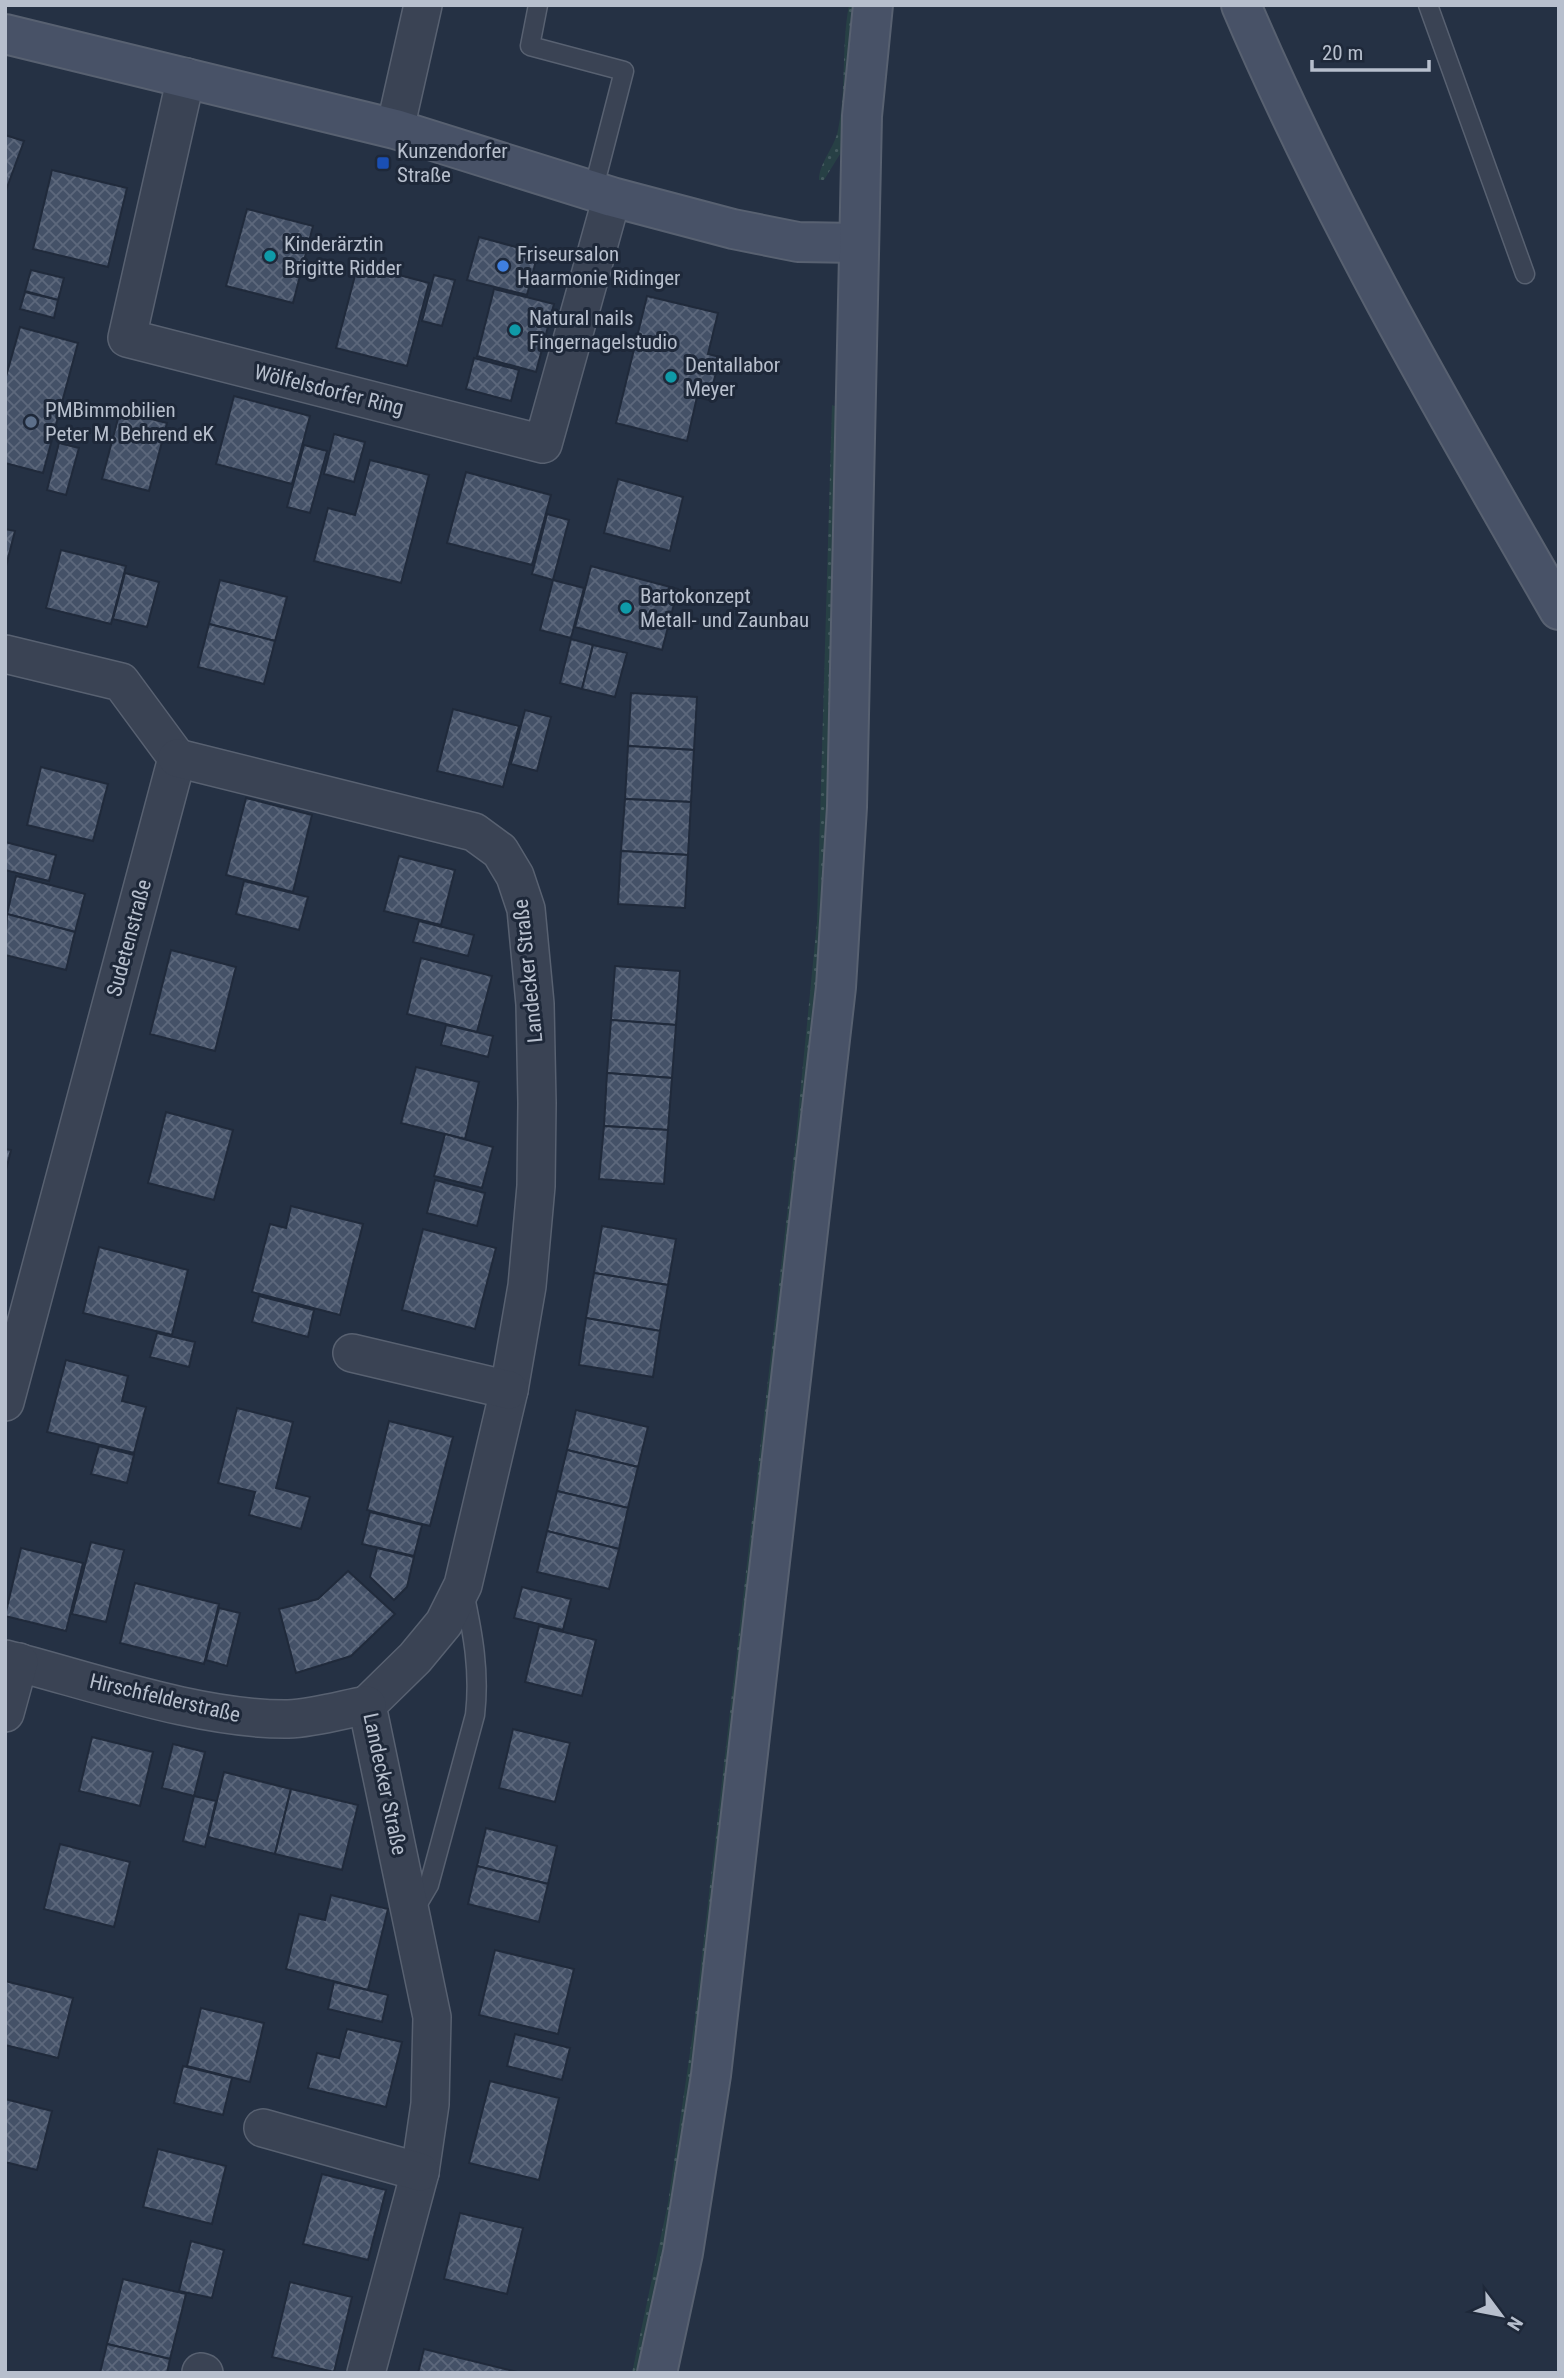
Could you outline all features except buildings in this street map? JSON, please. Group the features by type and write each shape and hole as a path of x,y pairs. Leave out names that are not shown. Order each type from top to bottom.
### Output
{"street":[{"path":"395,129 423,5"},
{"path":"657,2373 683,2253 711,2075 836,987 847,807 862,116 873,5"},
{"path":"1241,5 1323,186 1417,365 1559,610"},
{"path":"5,34 395,129 602,194 733,229 798,242 859,243"},
{"name":"Wölfelsdorfer Ring","path":"186,77 127,338 543,444 602,194"},
{"path":"5,654 121,682 177,758"},
{"name":"Sudetenstraße","path":"5,1402 16,1320 177,758"},
{"name":"Landecker Straße","path":"177,758 474,832 500,851 515,876 526,909 535,1004 537,1130 527,1286 509,1390 463,1585 444,1623 367,1705 432,2017 430,2104 420,2172 366,2373"},
{"path":"352,1353 509,1390"},
{"path":"5,1713 12,1660"},
{"name":"Hirschfelderstraße","path":"12,1660 211,1712 253,1718 291,1719 367,1705"},
{"path":"263,2128 420,2172"}],"lane":[{"path":"538,5 530,46 624,71 602,194"},
{"path":"1428,5 1524,274"},
{"path":"412,1913 429,1885 475,1715 479,1686 475,1640 463,1585"}],"green space":[{"path":"849,5 858,5 845,146 824,180 819,180 841,115"},
{"path":"832,405 844,410 829,915 706,2028 644,2373 632,2373 668,2203 694,2025 796,1136 817,922"}],"place":[{"name":"Kunzendorfer Straße","path":"383,163"},
{"name":"Kinderärztin Brigitte Ridder","path":"270,256"},
{"name":"Friseursalon Haarmonie Ridinger","path":"503,266"},
{"name":"Natural nails Fingernagelstudio","path":"515,330"},
{"name":"Dentallabor Meyer","path":"671,377"},
{"name":"PMBimmobilien Peter M. Behrend eK","path":"31,422"},
{"name":"Bartokonzept Metall- und Zaunbau","path":"626,608"}]}
